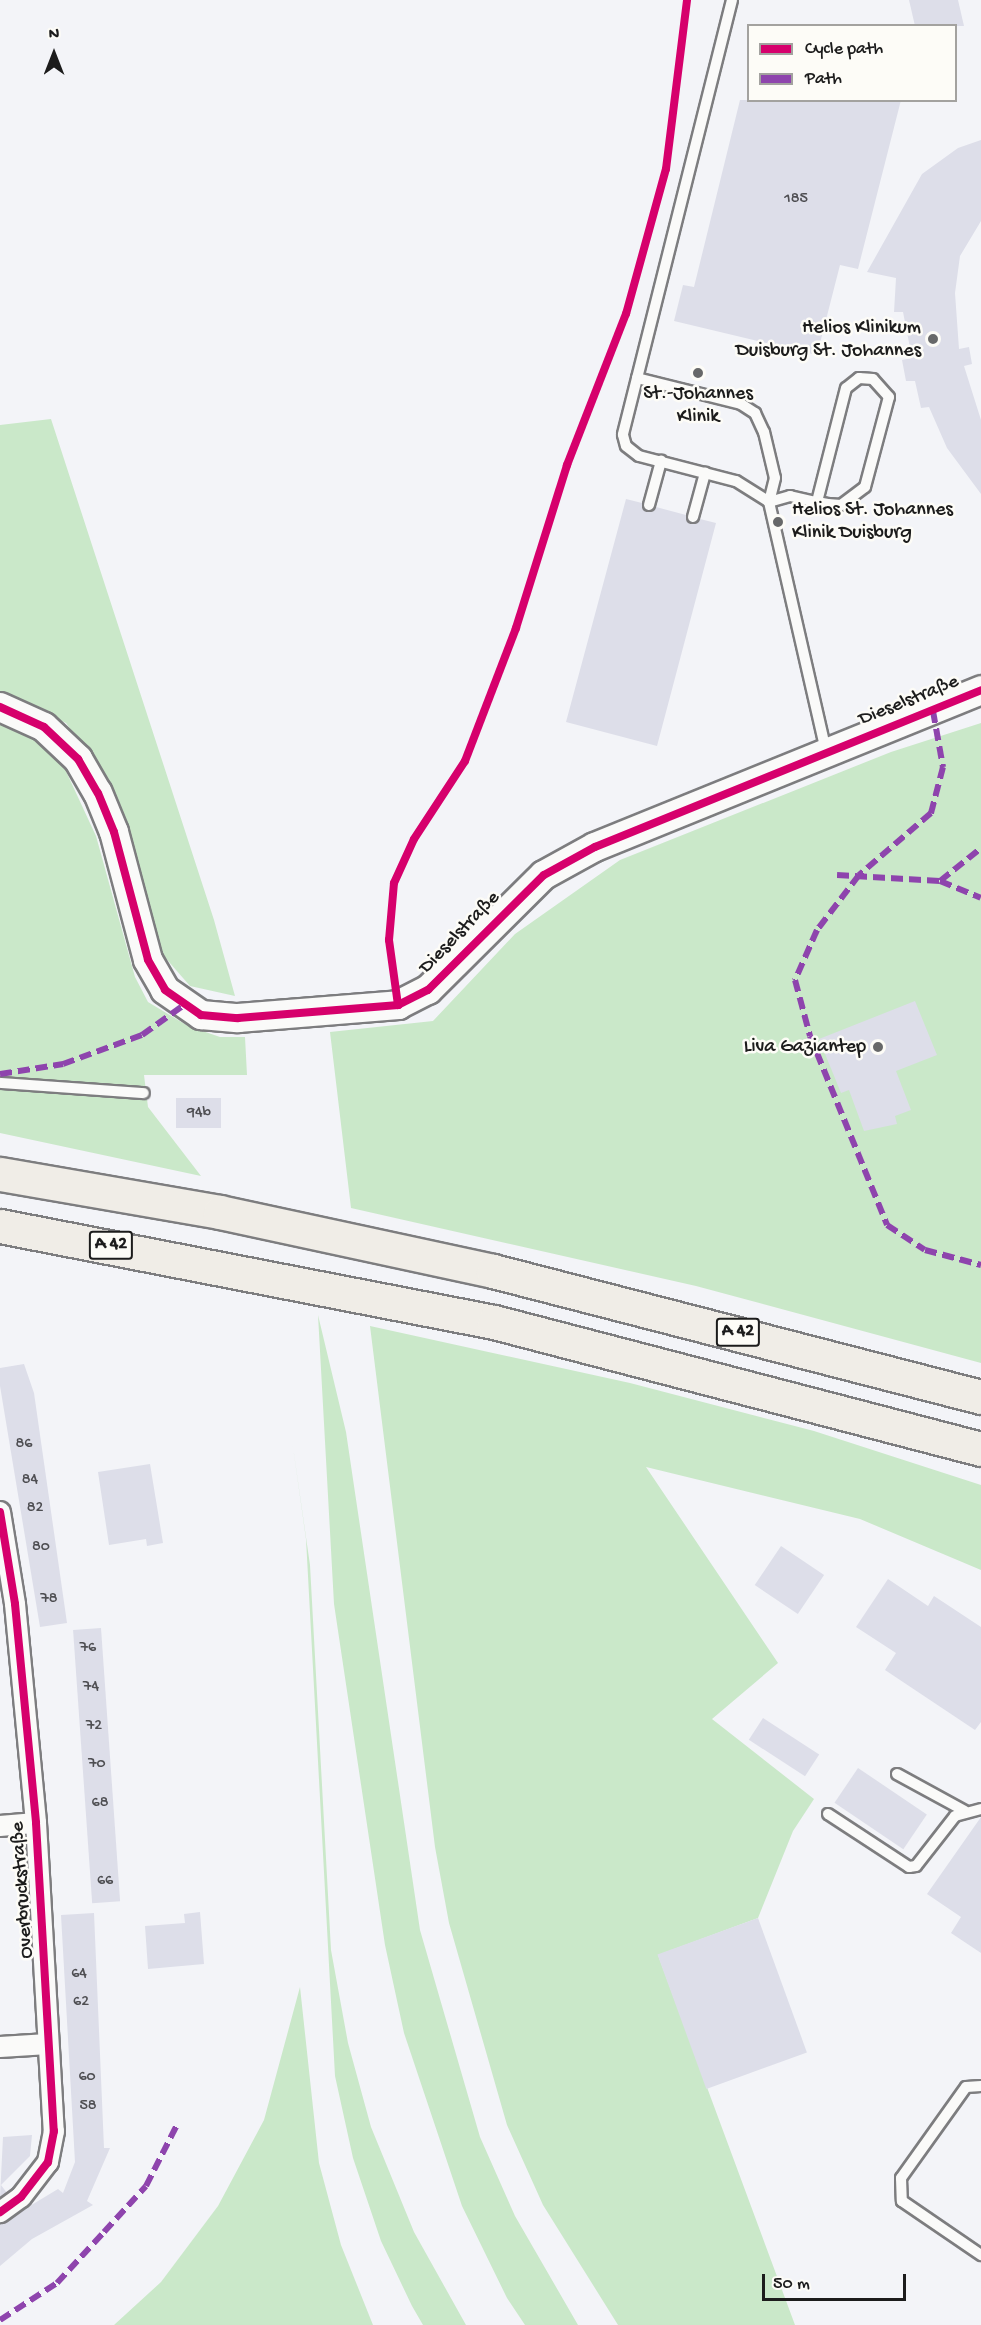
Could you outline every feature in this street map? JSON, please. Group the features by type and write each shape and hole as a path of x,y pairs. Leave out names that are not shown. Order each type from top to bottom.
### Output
{"highway":[{"name":"A 42","path":"0,1174 220,1212 493,1271 981,1398"},
{"name":"A 42","path":"0,1226 221,1265 494,1322 981,1449"}],"street":[{"name":"Dieselstraße","path":"0,707 44,727 78,759 98,793 114,832 148,960 165,990 201,1015 238,1018 337,1013 398,1005 428,990 519,896 595,847 826,751 981,690"},
{"name":"Overbruckstraße","path":"0,1512 36,1823 54,2131 48,2162 21,2197 0,2211"},
{"path":"0,1826 36,1823"},
{"path":"0,2047 48,2044"}],"lane":[{"path":"732,0 623,435 626,446 661,461 752,487 769,502"},
{"path":"637,378 741,404 755,413 775,478 769,502 826,751"},
{"path":"769,502 790,496 817,502 841,505 865,487 872,472 889,397 873,379 859,378 846,388 817,502"},
{"path":"649,505 661,461"},
{"path":"693,517 705,474"},
{"path":"0,1083 144,1093"},
{"path":"897,1774 965,1811"},
{"path":"828,1814 909,1867 916,1866 947,1825 965,1811 981,1809"},
{"path":"981,2086 966,2087 902,2178 902,2201 981,2254"}],"green space":[{"path":"51,419 214,920 235,996 190,986 162,954 112,788 66,723 0,692 0,425"},
{"path":"981,723 981,1363 696,1286 351,1208 330,1032 433,1021 515,934 620,860 891,752"},
{"path":"0,724 25,731 64,767 96,836 135,977 148,1002 188,1026 220,1037 245,1037 247,1075 144,1075 148,1107 201,1176 0,1133"},
{"path":"318,1315 346,1432 420,1930 480,2137 515,2216 578,2325 525,2325 507,2298 462,2206 404,2033 385,1945 334,1604"},
{"path":"370,1326 630,1383 814,1431 981,1485 981,1570 860,1519 646,1467 778,1663 712,1719 814,1799 793,1831 758,1918 658,1955 795,2325 618,2325 543,2205 507,2125 449,1923 435,1847"},
{"path":"292,1440 310,1565 331,1950 348,2043 371,2127 414,2232 466,2325 423,2325 412,2306 381,2241 353,2158 335,2076 306,1539"},
{"path":"300,1987 319,2163 341,2245 373,2325 114,2325 161,2282 218,2206 264,2120"}],"building":[{"path":"909,0 958,0 964,26 915,24"},
{"path":"740,100 747,100 747,102 900,102 858,269 840,265 817,355 674,321 683,285 694,287"},
{"name":"Helios Klinikum Duisburg St. Johannes","path":"981,140 981,221 960,256 955,293 959,349 969,347 972,364 964,366 981,420 981,494 947,448 929,407 921,408 915,381 906,381 902,360 912,358 903,312 894,312 896,278 867,272 922,174 958,148"},
{"path":"626,499 642,503 646,512 656,507 686,515 690,524 700,519 716,523 657,746 566,722"},
{"name":"Liva Gaziantep","path":"915,1001 937,1055 896,1071 911,1110 895,1116 897,1124 864,1131 849,1090 841,1093 819,1039"},
{"path":"176,1098 221,1098 221,1128 176,1128"},
{"path":"24,1364 34,1393 67,1623 40,1627 0,1386 0,1368"},
{"path":"150,1464 163,1543 147,1546 146,1539 109,1545 98,1472"},
{"path":"781,1546 824,1575 798,1614 755,1585"},
{"path":"888,1579 928,1606 934,1596 981,1627 981,1722 975,1730 885,1670 896,1653 856,1627"},
{"path":"101,1628 120,1901 92,1903 73,1630"},
{"path":"763,1718 819,1754 805,1776 749,1740"},
{"path":"858,1768 927,1814 903,1849 835,1803"},
{"path":"981,1817 981,1953 951,1933 961,1917 927,1894"},
{"path":"200,1912 204,1964 148,1969 145,1926 185,1923 184,1914"},
{"path":"94,1913 104,2148 110,2148 87,2201 93,2205 32,2239 0,2266 0,2224 58,2189 63,2193 75,2162 61,1915"},
{"path":"758,1918 807,2052 706,2089 657,1955"},
{"path":"32,2135 30,2156 1,2185 7,2193 0,2197 3,2137"}],"marked path":[{"path":"933,711 943,767 931,813 859,875 817,930 795,980 810,1036 887,1225 925,1250 981,1265"},
{"path":"940,881 981,848"},
{"path":"837,875 940,881 981,898"},
{"path":"0,1074 63,1064 142,1035 184,1005"},
{"path":"0,2320 57,2283 146,2186 178,2123"}],"cycle path":[{"path":"398,1005 389,940 394,883 414,839 465,761 516,628 567,465 626,314 666,169 687,0"},
{"path":"0,707 44,727 78,759 98,793 114,832 148,960 165,990 201,1015 238,1018 398,1005 428,990 544,875 595,847 981,690"},
{"path":"0,1512 15,1604 36,1823 54,2131 48,2162 21,2197 0,2212"}],"place":[{"name":"Helios Klinikum Duisburg St. Johannes","path":"933,339"},
{"name":"St.-Johannes Klinik","path":"698,373"},
{"name":"Helios St. Johannes Klinik Duisburg","path":"778,522"},
{"name":"Liva Gaziantep","path":"878,1047"}]}
